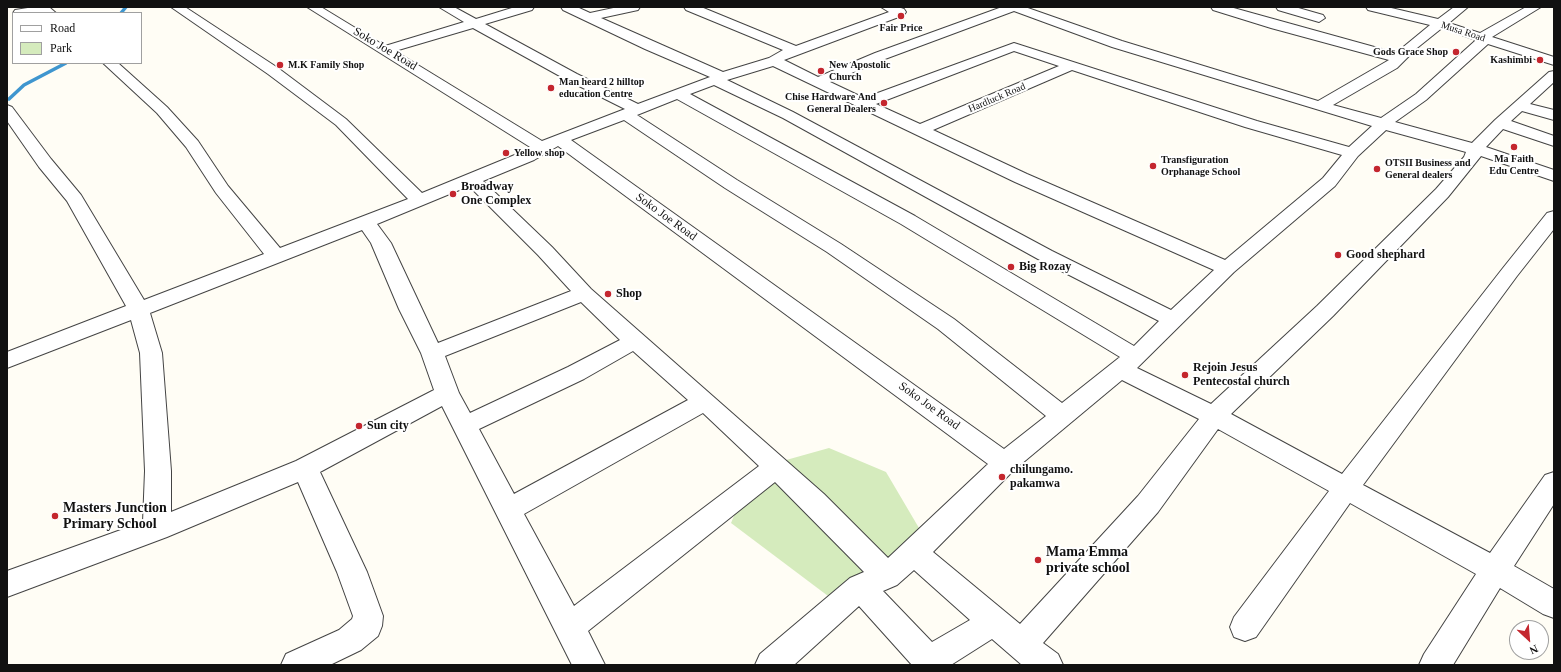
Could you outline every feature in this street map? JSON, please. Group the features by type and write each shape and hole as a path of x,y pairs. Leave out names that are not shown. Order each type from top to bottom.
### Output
{"street":[{"path":"177,7 273,71 329,113 364,144 419,200"},
{"name":"Soko Joe Road","path":"314,7 541,147"},
{"path":"445,7 631,111 737,188 834,248 946,324 1062,416"},
{"path":"385,50 528,7"},
{"path":"567,7 718,79 788,115 1045,255 1174,320"},
{"path":"589,18 634,7"},
{"path":"690,7 795,50"},
{"path":"818,82 880,56 1014,7 1117,44 1320,106 1475,149 1554,176"},
{"path":"1217,7 1289,29 1398,58"},
{"path":"1282,7 1319,18"},
{"name":"Musa Road","path":"1372,7 1441,24 1554,61"},
{"path":"1320,106 1383,70 1462,7"},
{"path":"771,665 874,581 914,553 1005,462 1127,363 1228,268 1329,182 1352,153 1383,124 1421,97 1483,38 1535,7"},
{"path":"25,12 44,9 48,12"},
{"path":"8,358 138,310 366,222 528,156 541,147 559,139 718,79 774,61 782,55 899,9"},
{"path":"864,103 1010,48 1019,48 1198,107 1352,153"},
{"path":"774,61 1060,196 1228,268"},
{"path":"111,64 132,81 162,110 192,144 222,188 276,256"},
{"name":"Hardluck Road","path":"920,130 1073,65"},
{"path":"1020,645 1148,504 1214,416 1325,311 1442,193 1472,158 1475,149 1500,123 1554,75"},
{"path":"679,94 908,220 1108,339 1127,363 1214,416 1495,570 1554,604"},
{"path":"1520,106 1554,115"},
{"path":"7,110 45,163 75,198 138,310 151,353 158,471 157,529"},
{"path":"1500,123 1554,141"},
{"name":"Soko Joe Road","path":"559,139 1005,462"},
{"path":"471,179 635,342 705,401 814,502 874,581 931,663 993,622"},
{"path":"1245,627 1346,488 1510,272 1554,217"},
{"path":"366,222 381,243 410,309 432,353 447,393 588,665"},
{"path":"432,353 584,293"},
{"path":"464,426 576,373 635,342"},
{"path":"7,584 157,529 246,494 304,468 447,393"},
{"path":"508,511 705,401"},
{"path":"568,627 593,610 680,540 776,467"},
{"path":"297,665 350,640 367,626 368,616 352,572 304,468"},
{"path":"1435,665 1495,570 1554,482"},
{"path":"914,553 1020,645 1047,665"}],"green space":[{"path":"829,448 886,472 919,528 897,576 836,602 731,523 754,469"}],"waterway":[{"path":"122,12 126,7"},
{"path":"9,99 24,85 64,64"}],"place":[{"name":"Fair Price","path":"901,16"},
{"name":"Gods Grace Shop","path":"1456,52"},
{"name":"Kashimbi","path":"1540,60"},
{"name":"M.K Family Shop","path":"280,65"},
{"name":"New Apostolic Church","path":"821,71"},
{"name":"Man heard 2 hilltop education Centre","path":"551,88"},
{"name":"Chise Hardware And General Dealers","path":"884,103"},
{"name":"Ma Faith Edu Centre","path":"1514,147"},
{"name":"Yellow shop","path":"506,153"},
{"name":"Transfiguration Orphanage School","path":"1153,166"},
{"name":"OTSII Business and General dealers","path":"1377,169"},
{"name":"Broadway One Complex","path":"453,194"},
{"name":"Good shephard","path":"1338,255"},
{"name":"Big Rozay","path":"1011,267"},
{"name":"Shop","path":"608,294"},
{"name":"Rejoin Jesus Pentecostal church","path":"1185,375"},
{"name":"Sun city","path":"359,426"},
{"name":"chilungamo. pakamwa","path":"1002,477"},
{"name":"Masters Junction Primary School","path":"55,516"},
{"name":"Mama Emma private school","path":"1038,560"}]}
